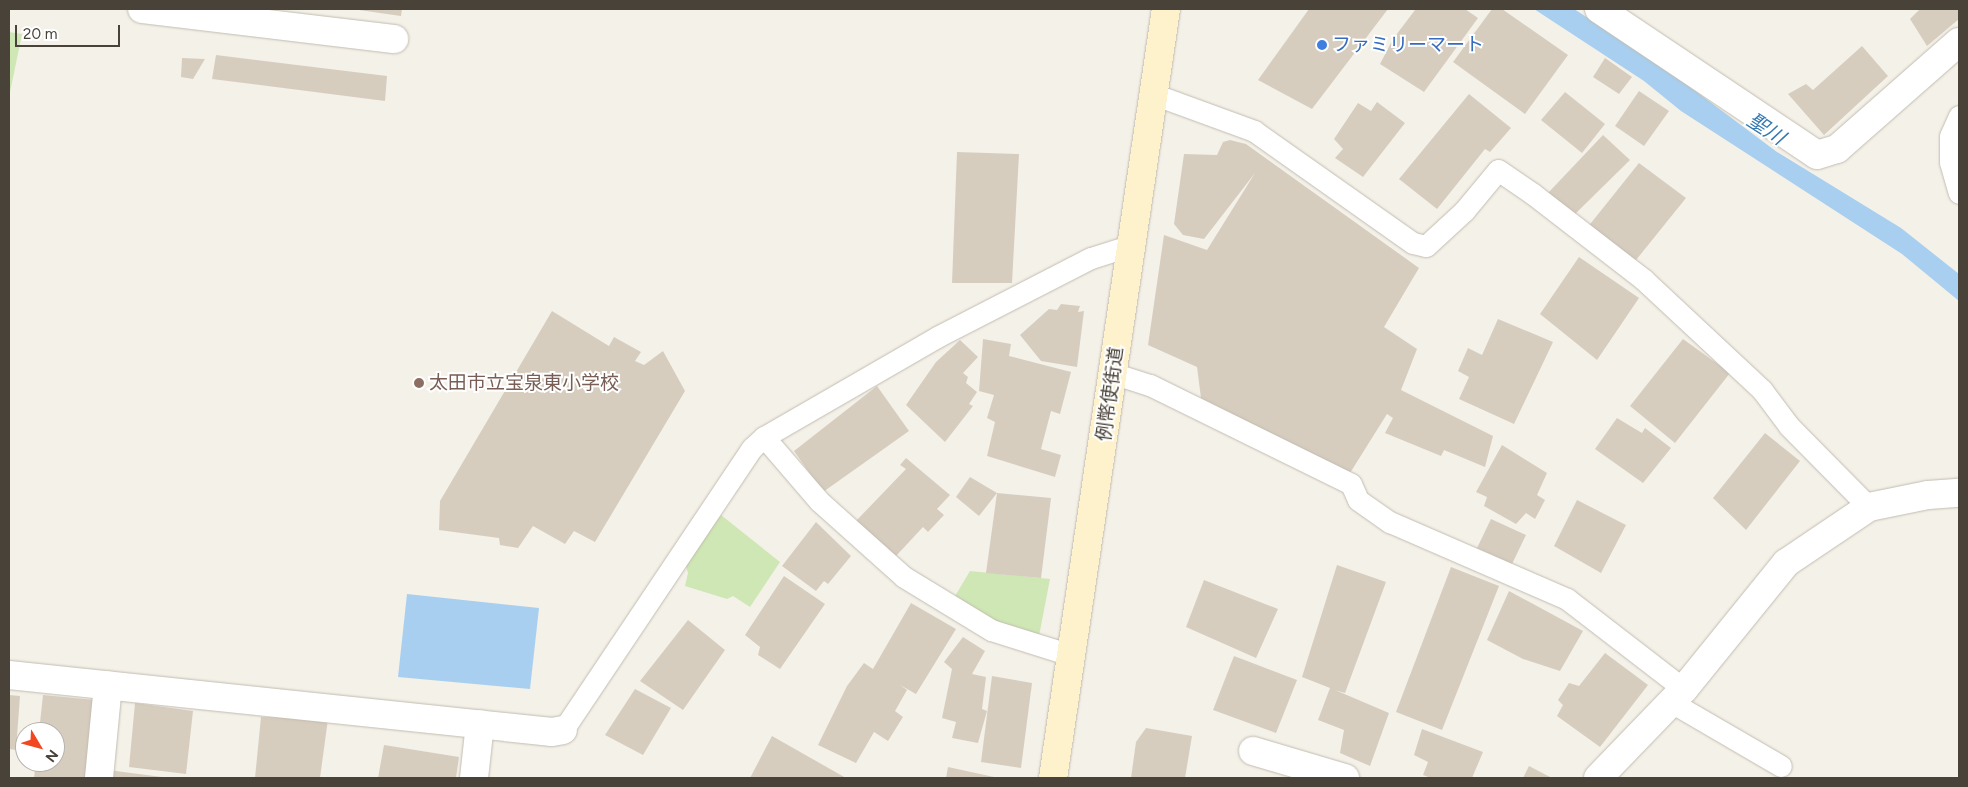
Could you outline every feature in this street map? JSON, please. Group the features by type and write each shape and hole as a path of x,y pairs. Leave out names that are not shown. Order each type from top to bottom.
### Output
{"main road":[{"name":"例幣使街道","path":"1052,778 1166,9"}],"street":[{"path":"142,9 394,39"},
{"path":"1599,9 1817,155 1837,149 1959,42"},
{"path":"1598,778 1678,695 1786,563 1869,507 1928,495 1959,492"},
{"path":"9,674 552,732 563,730"},
{"path":"99,778 108,685"},
{"path":"474,778 480,724"},
{"path":"1253,751 1345,778"}],"lane":[{"path":"1153,94 1254,131 1413,244 1426,246 1464,211 1498,170 1533,194 1643,279 1762,390 1790,426 1869,507"},
{"path":"1959,116 1950,136 1950,162 1959,193"},
{"path":"563,730 752,448 764,437 937,337 1091,258 1132,245"},
{"path":"1112,373 1150,385 1351,484 1358,500 1390,522 1567,599 1678,695 1781,766"},
{"path":"764,437 819,501 904,577 991,630 1071,654"}],"green space":[{"path":"9,32 22,34 9,97"},
{"path":"721,515 780,562 750,607 733,596 727,599 685,586 688,573 685,563"},
{"path":"970,571 1050,579 1039,636 1028,637 952,601"}],"water":[{"path":"1534,9 1574,9 1658,63 1777,152 1901,228 1959,274 1959,301 1902,254 1681,111 1644,81"},
{"path":"407,594 539,608 530,689 398,677"}],"building":[{"path":"352,9 402,9 401,16"},
{"name":"ファミリーマート","path":"1309,9 1388,9 1312,109 1258,80"},
{"path":"1465,9 1478,18 1424,92 1380,64 1393,39 1415,10"},
{"path":"1492,9 1502,9 1568,55 1525,114 1453,62"},
{"path":"1920,9 1959,9 1959,19 1927,46 1910,19"},
{"path":"1862,46 1888,76 1824,135 1788,94 1806,84 1813,90"},
{"path":"216,55 387,76 385,101 212,79"},
{"path":"182,58 205,59 193,79 181,77"},
{"path":"1605,58 1632,77 1619,94 1593,77"},
{"path":"1639,91 1669,111 1644,146 1615,126"},
{"path":"1565,92 1605,124 1582,153 1541,120"},
{"path":"1469,94 1511,128 1490,152 1485,149 1437,209 1399,179"},
{"path":"1377,102 1405,123 1363,177 1335,158 1343,149 1334,139 1358,103 1371,111"},
{"path":"1603,135 1630,160 1572,217 1548,193"},
{"path":"1230,140 1246,144 1419,268 1384,327 1417,349 1401,390 1493,436 1485,467 1444,450 1441,456 1385,433 1393,418 1387,414 1350,473 1201,398 1197,367 1148,345 1164,235 1207,250 1255,173 1204,239 1183,235 1174,224 1184,154 1217,155 1223,142"},
{"path":"957,152 1019,154 1012,283 952,283"},
{"path":"1639,163 1686,198 1632,265 1587,228"},
{"path":"1579,257 1639,298 1597,360 1540,314"},
{"path":"1061,304 1080,306 1078,312 1084,311 1077,367 1041,361 1020,335 1049,309 1057,310"},
{"path":"552,311 609,346 614,337 641,352 635,361 644,365 663,351 685,391 595,542 574,531 565,544 533,526 518,548 500,545 499,538 439,530 440,501"},
{"path":"1498,319 1553,342 1514,424 1459,399 1469,377 1458,371 1468,348 1482,355"},
{"path":"983,339 1011,344 1009,356 1071,372 1060,414 1051,411 1041,449 1061,455 1055,477 987,456 995,422 987,418 994,395 979,391"},
{"path":"1683,339 1730,373 1675,443 1630,406"},
{"path":"960,340 978,357 963,373 968,377 966,383 977,392 969,404 973,406 945,442 906,405 936,362"},
{"path":"877,386 909,431 823,492 794,451"},
{"path":"1617,418 1642,433 1645,428 1671,448 1643,483 1595,449"},
{"path":"1765,433 1800,461 1746,530 1713,498"},
{"path":"1502,445 1547,473 1537,495 1545,500 1535,519 1526,513 1516,524 1484,506 1487,497 1476,492"},
{"path":"906,458 950,495 937,509 944,515 928,532 923,527 896,556 856,521 906,469 900,465"},
{"path":"970,477 997,493 979,516 956,497"},
{"path":"997,493 1051,498 1041,578 986,573"},
{"path":"1577,500 1626,525 1601,573 1554,546"},
{"path":"1491,519 1526,535 1512,564 1477,548"},
{"path":"816,522 851,556 828,584 824,581 816,591 782,566"},
{"path":"1337,565 1386,582 1345,693 1335,690 1389,713 1370,766 1340,753 1344,730 1318,720 1330,688 1302,677"},
{"path":"1451,567 1499,586 1442,730 1396,712"},
{"path":"784,576 825,604 780,669 758,655 760,647 745,635"},
{"path":"1204,580 1278,609 1256,658 1186,627"},
{"path":"1509,591 1583,631 1560,671 1523,659 1487,640"},
{"path":"911,603 956,629 916,694 900,685 907,690 895,711 903,717 888,741 874,732 856,763 818,745 847,686 864,663 873,669"},
{"path":"688,620 725,650 683,710 640,681"},
{"path":"963,637 985,651 972,674 986,677 982,709 987,711 978,743 952,738 956,722 942,718 952,669 944,662"},
{"path":"1605,653 1648,685 1600,747 1557,716 1563,705 1558,700 1569,683 1579,686"},
{"path":"1234,656 1297,680 1276,733 1213,710"},
{"path":"992,676 1032,683 1021,768 981,762"},
{"path":"635,689 671,708 643,755 605,735"},
{"path":"9,695 20,696 18,722 15,722 15,750 9,749"},
{"path":"43,695 95,700 86,778 34,778 35,772 65,772 65,722 40,722"},
{"path":"135,703 193,711 186,774 129,767"},
{"path":"261,717 328,719 320,778 255,778"},
{"path":"1146,728 1192,736 1185,778 1131,778 1136,742"},
{"path":"1422,729 1483,752 1472,778 1431,778 1423,775 1428,762 1414,755"},
{"path":"772,736 846,778 750,778"},
{"path":"384,745 459,757 456,778 378,778"},
{"path":"1529,766 1552,778 1523,778"},
{"path":"948,767 994,777 994,778 946,778"},
{"path":"108,770 162,777 162,778 107,778"}],"place":[{"name":"ファミリーマート","path":"1322,45"},
{"name":"太田市立宝泉東小学校","path":"419,383"}],"water label":[{"name":"聖川","path":"1766,129"}]}
